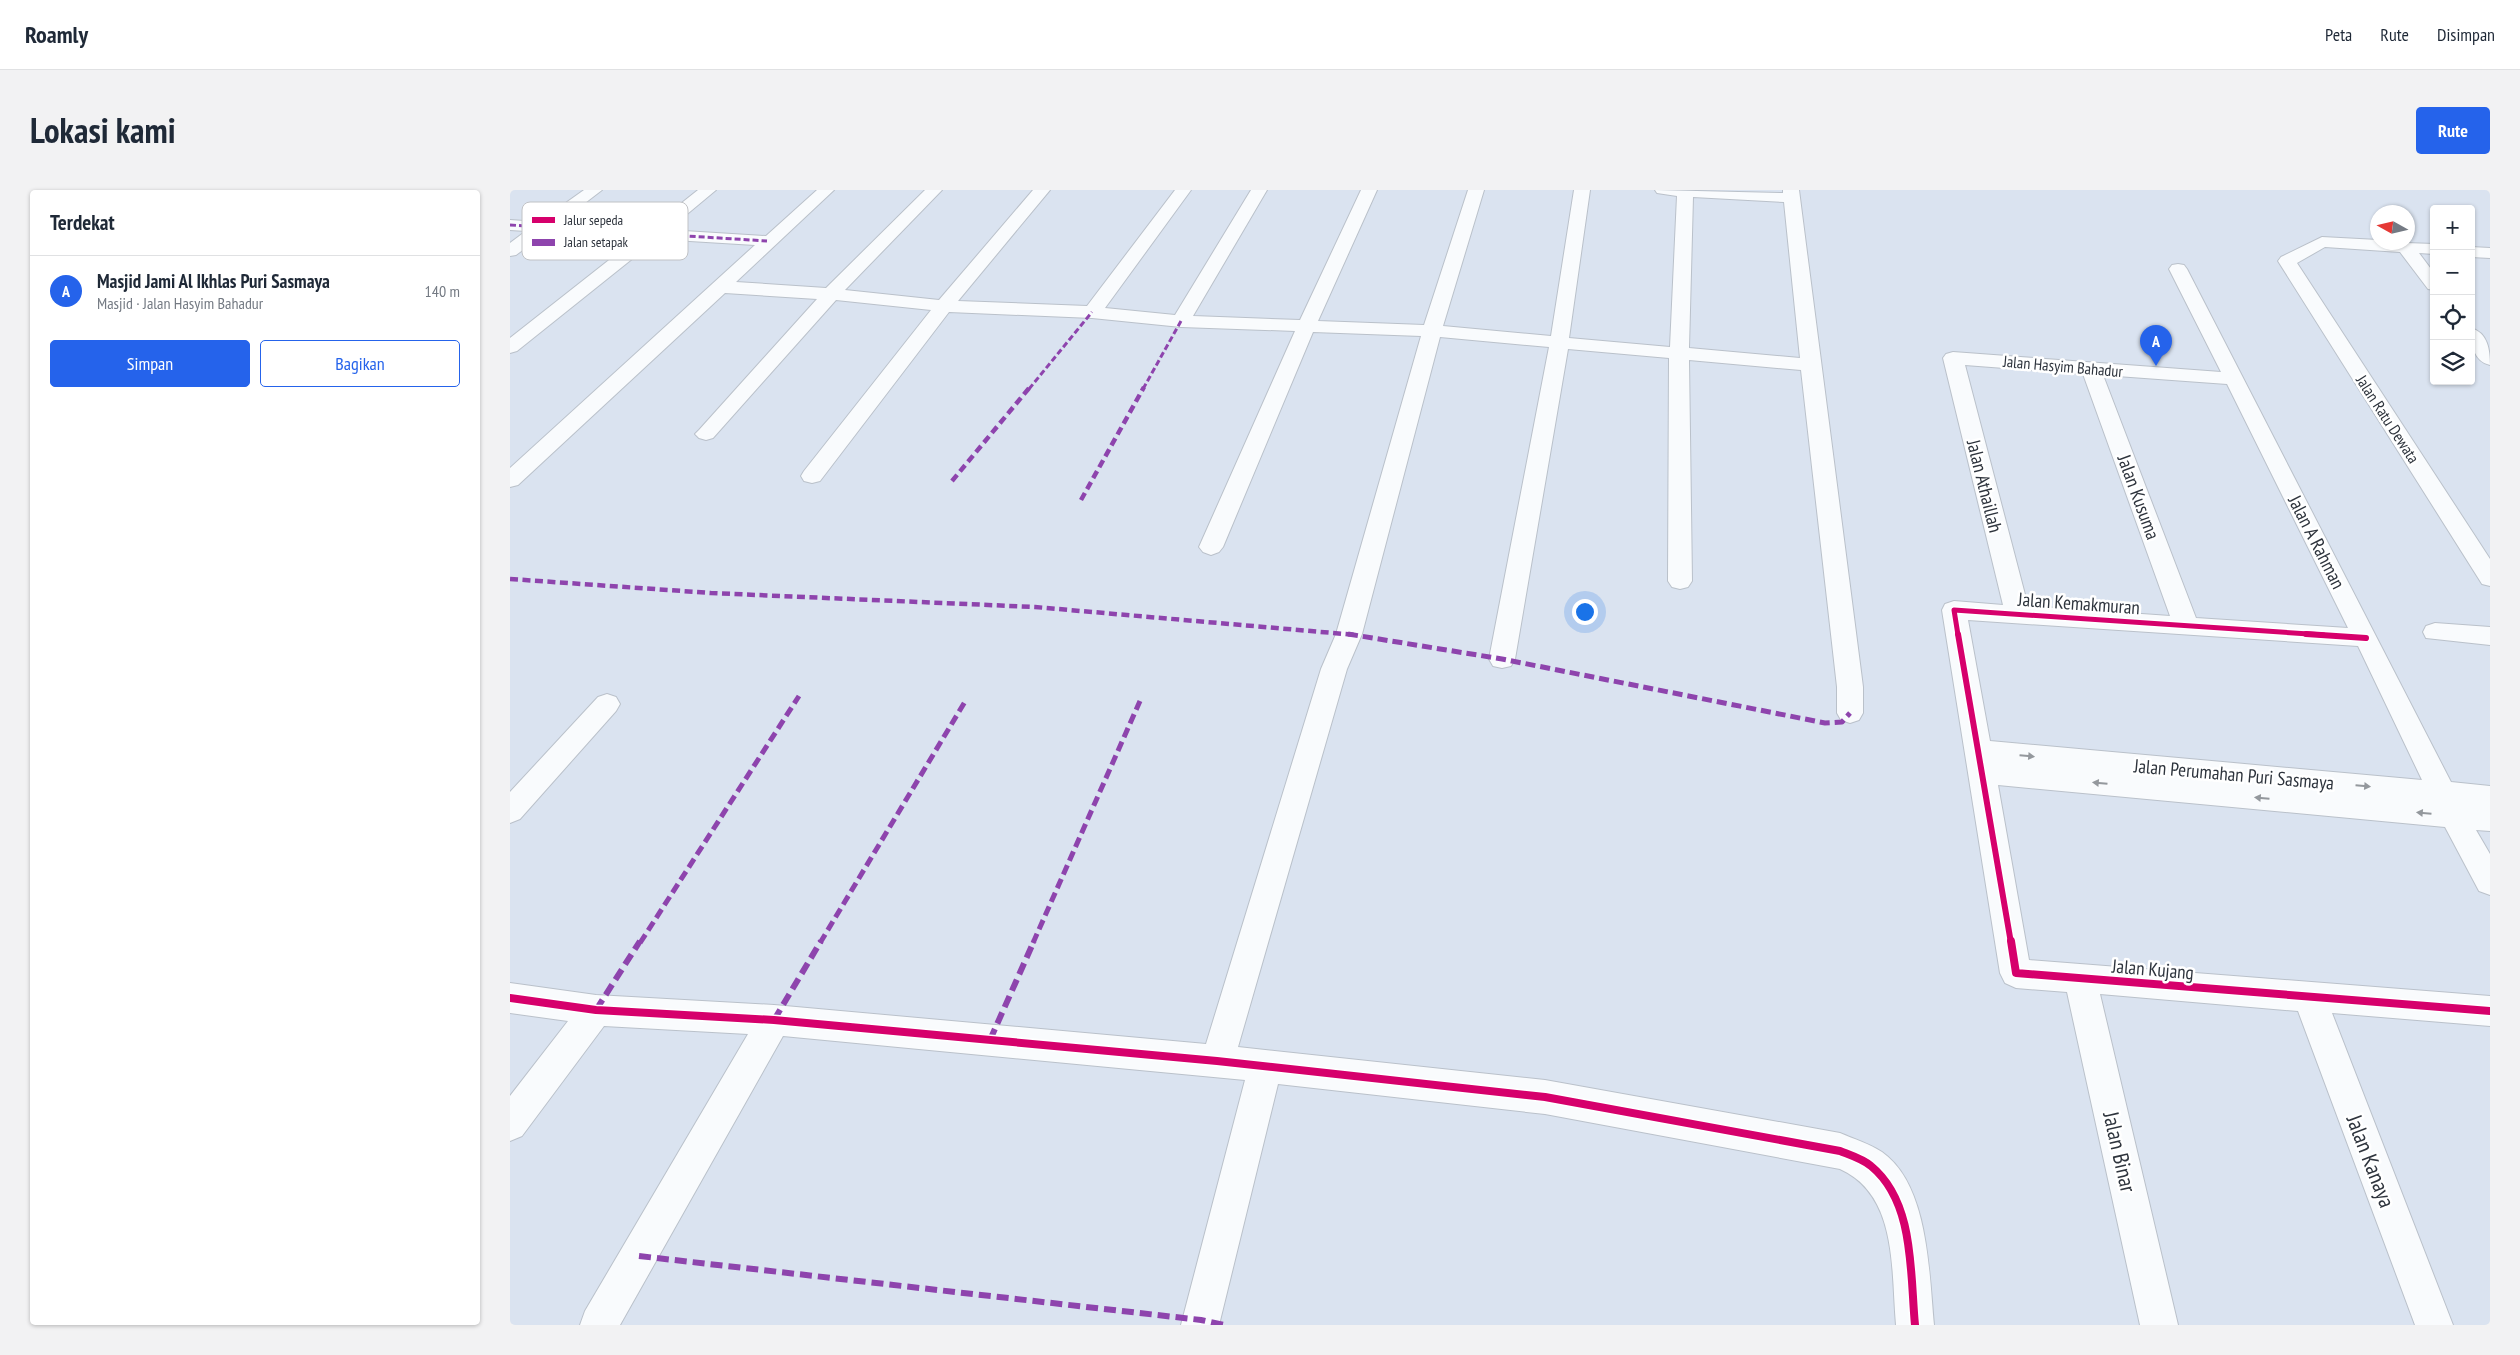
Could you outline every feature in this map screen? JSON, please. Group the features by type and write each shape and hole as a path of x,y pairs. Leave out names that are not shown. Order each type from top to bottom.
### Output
{"street":[{"path":"578,202 594,190"},
{"path":"688,206 708,190"},
{"path":"510,480 722,288 767,241 826,190"},
{"path":"706,434 831,294 934,190"},
{"path":"812,476 944,306 1042,190"},
{"path":"1092,312 1183,190"},
{"path":"1181,320 1259,190"},
{"path":"1210,547 1368,190"},
{"path":"1217,1061 1334,669 1349,634 1432,331 1476,190"},
{"path":"1502,659 1559,343 1582,190"},
{"path":"1663,190 1791,194 1849,678 1850,713"},
{"path":"1680,581 1679,354 1685,191"},
{"path":"688,237 767,241"},
{"name":"Jalan Ratu Dewata","path":"2370,245 2322,242 2286,261 2490,578"},
{"path":"510,251 522,243"},
{"path":"2415,248 2430,249"},
{"path":"2407,250 2430,280"},
{"path":"2475,252 2490,253"},
{"path":"510,347 620,260"},
{"name":"Jalan A Rahman","path":"2178,269 2366,638 2448,805 2490,882"},
{"path":"722,288 831,294 944,306 1092,312 1181,320 1432,331 1810,365"},
{"path":"2475,339 2490,359"},
{"name":"Jalan Hasyim Bahadur","path":"1953,358 2234,379"},
{"name":"Jalan Athaillah","path":"1953,358 2018,614"},
{"name":"Jalan Kusuma","path":"2091,369 2186,625"},
{"name":"Jalan Kemakmuran","path":"1980,762 1954,610 2366,638"},
{"path":"2435,632 2490,636"},
{"path":"510,811 607,704"},
{"name":"Jalan Perumahan Puri Sasmaya","path":"1980,762 2448,805 2490,819"},
{"name":"Jalan Kujang","path":"1980,762 2016,974 2490,1011"},
{"name":"Jalan Perumahan Puri Sasmaya","path":"2448,805 2490,798"},
{"name":"Jalan Binar","path":"2080,978 2159,1325"},
{"name":"Jalan Kanaya","path":"2309,997 2434,1325"},
{"path":"510,998 596,1010 774,1020 1217,1061 1545,1097 1840,1150 1870,1166 1886,1182 1898,1201 1903,1220 1915,1325"},
{"path":"510,1124 596,1010"},
{"path":"598,1325 774,1020"},
{"path":"1200,1325 1265,1067"}],"marked path":[{"path":"510,225 522,226"},
{"path":"688,236 767,241"},
{"path":"952,481 1092,312"},
{"path":"1081,500 1181,321"},
{"path":"510,579 711,593 1035,607 1349,634 1502,659 1825,723 1842,722 1850,713"},
{"path":"596,1010 799,696"},
{"path":"774,1020 966,700"},
{"path":"990,1040 1140,701"},
{"path":"639,1256 1201,1320 1224,1325"}],"cycle path":[{"path":"2366,638 1954,610 2016,973 2490,1011"},
{"path":"510,998 596,1010 774,1020 1217,1061 1545,1097 1840,1151 1871,1166 1885,1181 1895,1198 1902,1218 1910,1262 1915,1325"}],"place":[{"name":"Masjid Jami Al Ikhlas Puri Sasmaya","path":"2156,366"}]}
